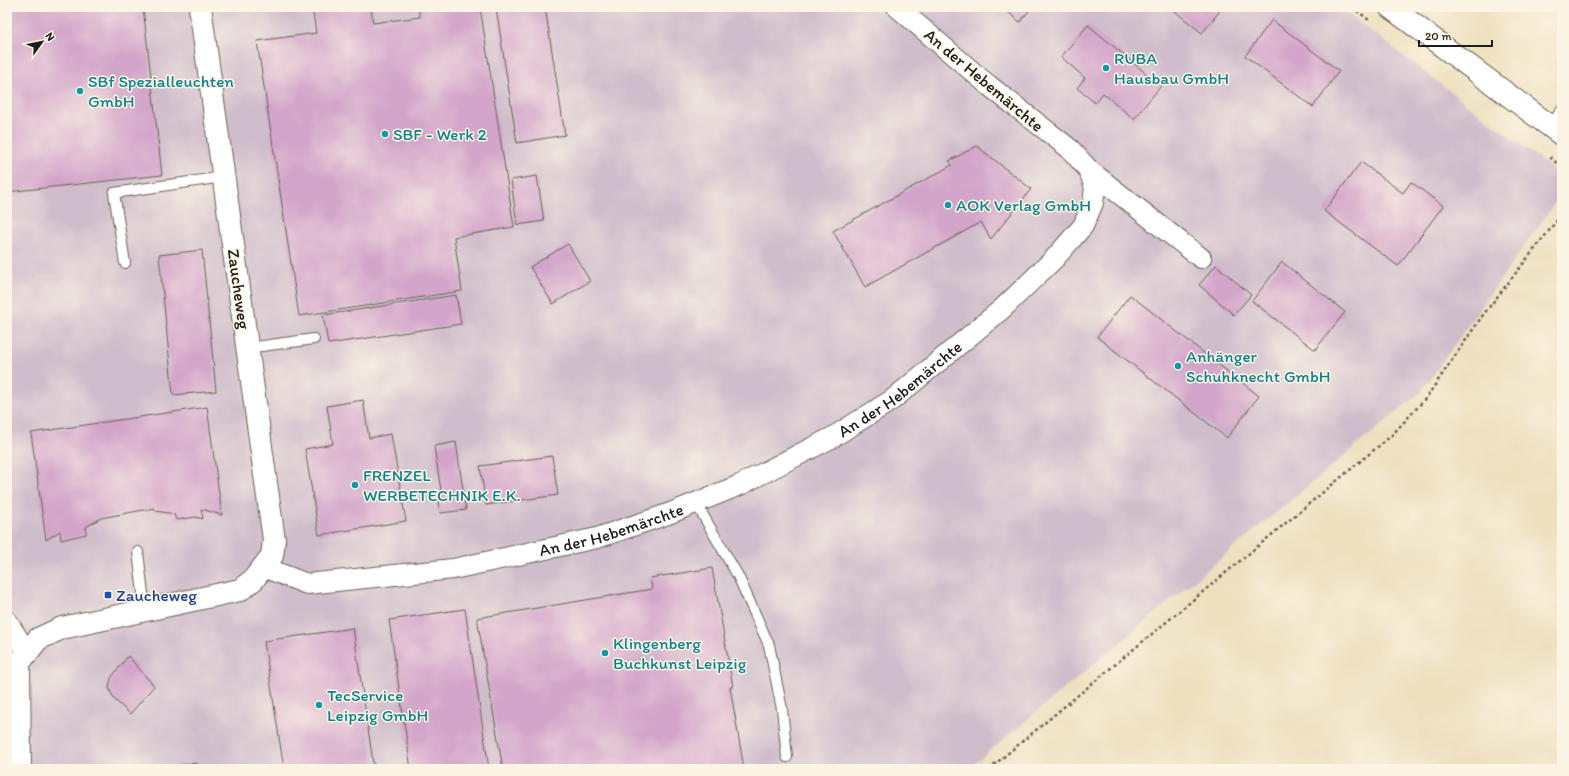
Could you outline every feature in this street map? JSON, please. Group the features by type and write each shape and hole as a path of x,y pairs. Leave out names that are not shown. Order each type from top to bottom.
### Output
{"street":[{"name":"Zaucheweg","path":"200,7 274,540 272,556 263,567"},
{"name":"An der Hebemärchte","path":"897,7 987,84 1070,149 1089,170 1201,258"},
{"path":"1390,7 1558,124"},
{"name":"An der Hebemärchte","path":"263,567 307,584 453,568 597,538 696,503 740,485 834,437 892,400 952,352 1002,309 1055,258 1083,226 1093,203 1095,188 1089,170"},
{"path":"24,658 38,639 62,628 240,590 253,580 263,567"},
{"path":"7,621 24,658 20,769"}],"lane":[{"path":"125,263 114,193 223,177"},
{"path":"247,348 314,339"},
{"path":"696,503 738,576 769,645 782,709 787,757"},
{"path":"138,552 145,610"}],"path":[{"path":"989,769 1392,435 1426,398 1483,315 1562,214"}],"shaded area":[{"path":"7,7 1339,7 1562,176 1562,193 1421,392 968,769 21,769 19,663 7,620"}],"building":[{"name":"SBf Spezialleuchten GmbH","path":"7,7 143,7 162,175 7,192"},
{"name":"SBF - Werk 2","path":"312,7 371,7 373,23 420,17 418,7 480,7 514,227 454,237 462,291 299,316 257,41 316,33"},
{"path":"496,7 545,7 565,135 517,143"},
{"path":"1002,7 1032,7 1020,22"},
{"path":"1174,7 1223,7 1202,33 1172,9"},
{"path":"1272,20 1339,71 1313,107 1245,56"},
{"name":"RUBA Hausbau GmbH","path":"1088,25 1161,86 1134,119 1103,93 1095,103 1077,88 1085,78 1061,57"},
{"name":"AOK Verlag GmbH","path":"977,146 1031,189 991,239 981,222 865,287 833,231 952,165 949,161"},
{"path":"1361,162 1403,193 1411,182 1443,206 1398,266 1324,211"},
{"path":"537,176 544,221 517,225 511,180"},
{"path":"568,244 590,281 553,304 530,267"},
{"path":"202,250 216,391 173,395 159,255"},
{"path":"1282,262 1345,312 1315,350 1252,301"},
{"path":"1216,265 1251,295 1234,315 1199,285"},
{"path":"456,295 461,324 328,344 323,315"},
{"name":"Anhänger Schuhknecht GmbH","path":"1130,295 1259,396 1227,438 1097,337"},
{"name":"FRENZEL WERBETECHNIK E.K.","path":"363,400 369,438 391,434 406,521 319,535 305,449 333,444 327,406"},
{"path":"207,407 222,515 201,509 203,519 196,517 176,520 174,514 156,511 154,508 101,518 86,527 86,534 61,540 60,531 46,540 31,433"},
{"path":"456,442 466,510 440,513 437,497 442,497 434,446"},
{"path":"552,456 558,495 486,505 480,466"},
{"name":"Klingenberg Buchkunst Leipzig","path":"712,568 733,687 730,687 744,769 503,769 477,618 652,589 650,578"},
{"path":"465,609 489,769 411,769 389,620"},
{"name":"TecService Leipzig GmbH","path":"353,628 374,769 284,769 264,641"},
{"path":"128,656 154,686 130,714 114,699 109,688 111,678"},
{"path":"197,763 198,769 168,769 167,767"}],"place":[{"name":"RUBA Hausbau GmbH","path":"1106,68"},
{"name":"SBf Spezialleuchten GmbH","path":"80,91"},
{"name":"SBF - Werk 2","path":"385,134"},
{"name":"AOK Verlag GmbH","path":"948,205"},
{"name":"Anhänger Schuhknecht GmbH","path":"1178,366"},
{"name":"FRENZEL WERBETECHNIK E.K.","path":"355,485"},
{"name":"Zaucheweg","path":"108,595"},
{"name":"Klingenberg Buchkunst Leipzig","path":"605,653"},
{"name":"TecService Leipzig GmbH","path":"319,705"}]}
